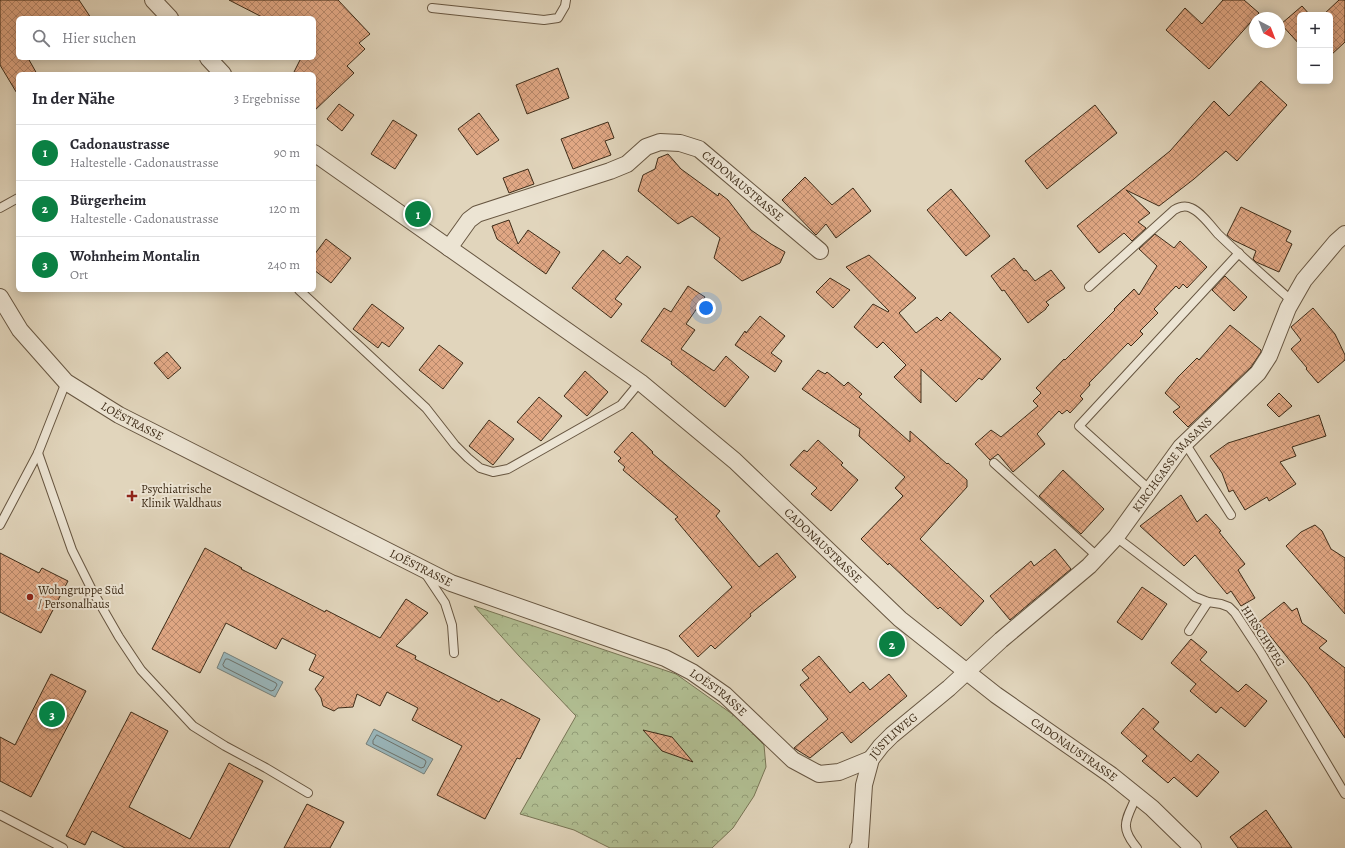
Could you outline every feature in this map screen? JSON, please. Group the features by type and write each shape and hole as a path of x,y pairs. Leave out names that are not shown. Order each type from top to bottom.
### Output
{"street":[{"path":"153,0 168,16"},
{"path":"210,60 221,72"},
{"name":"CADONAUSTRASSE","path":"449,248 469,220 476,214 610,171 627,164 646,147 660,142 667,142 680,143 699,149 820,250"},
{"name":"CADONAUSTRASSE","path":"316,154 640,382 735,461 900,619 996,695 1111,775 1137,795 1193,848"},
{"name":"KIRCHGASSE MASANS","path":"967,671 1098,557 1116,537 1169,462 1185,443 1258,374 1269,356 1292,301 1304,280 1318,262 1345,234"},
{"name":"LOËSTRASSE","path":"0,297 20,330 66,382 119,415 451,583 665,658 685,668 725,695 793,760 819,774 839,772 871,759"},
{"name":"JÜSTLIWEG","path":"858,848 860,846 864,785 871,759 892,735 949,688 967,671"}],"lane":[{"path":"432,8 544,20 558,18 565,6 566,0"},
{"path":"0,208 16,199"},
{"path":"1089,287 1179,207 1191,208 1196,211 1239,253 1292,301"},
{"path":"1150,490 1079,426 1239,253"},
{"path":"301,292 426,408 454,445 480,468 493,472 508,469 621,405 640,382"},
{"path":"0,525 38,453 66,382"},
{"path":"1185,443 1231,515"},
{"path":"38,453 72,550 92,590 119,637 141,670 193,726 308,794"},
{"path":"994,463 1098,557"},
{"name":"HIRSCHWEG","path":"1116,537 1196,597 1208,602 1229,607 1235,613 1260,651 1345,794"},
{"path":"424,570 445,603 452,626 454,653"},
{"path":"1189,631 1208,602"},
{"path":"1137,795 1125,825 1127,836 1137,848"},
{"path":"0,815 63,848"}],"green space":[{"path":"474,606 676,674 735,716 764,745 766,767 754,796 733,828 712,848 610,848 574,830 520,814 576,716"}],"water":[{"path":"224,652 283,682 275,697 217,668"},
{"path":"374,729 433,759 424,774 366,744"}],"building":[{"path":"0,0 79,0 90,16 16,16 16,60 29,60 36,72 16,72 16,92 0,65"},
{"path":"229,0 338,0 370,34 359,43 365,49 347,66 354,73 316,109 316,72 294,72 300,60 316,60 316,16 260,16"},
{"path":"1223,0 1244,0 1258,12 1249,12 1249,24 1209,69 1166,30 1185,8 1202,24"},
{"path":"1339,0 1345,0 1345,42 1333,53 1333,12 1326,12"},
{"path":"1302,6 1307,12 1297,12 1297,42 1285,28 1285,21"},
{"path":"558,68 569,98 527,114 516,85"},
{"path":"1261,81 1287,105 1237,161 1226,151 1194,179 1159,206 1126,190 1150,213 1138,222 1146,228 1132,241 1124,233 1099,253 1077,226 1170,151 1214,101 1229,116"},
{"path":"339,104 354,115 342,131 327,119"},
{"path":"1095,105 1117,133 1047,189 1025,161"},
{"path":"479,113 499,140 477,155 458,129"},
{"path":"393,120 417,135 395,169 371,154"},
{"path":"608,122 614,138 605,141 611,155 573,169 561,139"},
{"path":"668,154 681,169 718,196 719,193 728,200 751,230 785,252 780,263 742,281 714,258 720,238 692,216 678,224 638,191 643,175 655,169 658,158"},
{"path":"528,169 534,184 509,193 503,178"},
{"path":"805,177 832,205 853,188 871,211 836,238 826,224 816,235 782,200"},
{"path":"951,189 990,236 966,256 927,210"},
{"path":"1241,207 1291,231 1286,241 1292,244 1279,272 1256,262 1253,259 1256,251 1233,240 1227,235"},
{"path":"509,220 518,244 528,230 560,252 546,274 497,239 492,226"},
{"path":"1155,234 1174,248 1180,241 1207,267 1187,288 1183,284 1179,289 1176,286 1154,309 1158,313 1140,331 1143,334 1131,346 1128,343 1089,383 1090,385 1080,396 1083,399 1070,413 1067,410 1062,414 1059,411 1037,434 1045,444 1013,472 998,454 990,460 975,444 991,430 1001,437 1038,406 1033,401 1041,393 1036,388 1115,310 1114,309 1134,289 1139,295 1157,266 1139,249"},
{"path":"326,239 351,258 331,283 316,272 316,252"},
{"path":"603,250 620,264 627,256 641,267 615,299 622,304 611,318 572,288"},
{"path":"869,255 916,298 899,313 916,333 937,317 941,321 950,312 1001,359 982,380 979,378 956,402 921,369 921,403 894,377 906,365 883,342 877,348 854,327 873,304 888,312 889,311 846,267"},
{"path":"1014,258 1024,271 1026,270 1035,281 1051,270 1065,288 1046,302 1049,305 1046,309 1028,323 1004,290 1002,291 991,276"},
{"path":"1225,276 1247,297 1234,311 1212,290"},
{"path":"830,278 850,290 833,308 816,292"},
{"path":"688,286 705,297 686,324 695,330 681,349 714,371 726,356 749,377 725,407 671,364 672,362 641,341 664,308 671,312"},
{"path":"372,304 404,328 389,347 382,342 378,348 353,329"},
{"path":"1313,308 1335,334 1345,355 1345,360 1318,383 1291,349 1301,340 1291,327"},
{"path":"760,316 785,336 771,353 782,361 775,372 735,345 745,331 746,333"},
{"path":"1230,325 1261,350 1261,352 1251,367 1188,427 1173,412 1180,407 1165,393 1178,377 1197,358 1199,360"},
{"path":"439,345 463,363 443,389 419,370"},
{"path":"167,352 181,368 168,379 154,363"},
{"path":"818,370 825,374 827,372 844,386 848,382 862,394 859,397 910,442 910,431 967,480 967,487 920,539 984,601 961,626 940,607 938,609 861,539 903,496 895,488 905,477 859,436 860,429 802,389"},
{"path":"585,371 608,392 587,416 564,396"},
{"path":"1279,393 1292,406 1279,417 1267,405"},
{"path":"539,397 562,416 541,441 517,422"},
{"path":"1319,415 1326,436 1292,447 1296,456 1280,462 1296,484 1269,501 1267,497 1245,510 1233,490 1229,492 1222,473 1210,456 1228,443"},
{"path":"489,420 514,439 493,465 469,446"},
{"path":"632,432 653,452 652,453 720,511 716,516 759,567 777,553 796,577 750,614 751,616 715,649 711,645 698,657 679,636 732,587 675,519 678,517 623,470 625,467 618,461 621,458 614,452"},
{"path":"818,440 843,463 841,465 858,480 831,511 811,494 817,488 790,465 804,450 807,452"},
{"path":"1063,470 1104,509 1081,534 1039,496"},
{"path":"1181,495 1197,522 1206,514 1221,531 1219,532 1245,564 1238,570 1255,598 1241,606 1231,591 1227,594 1195,555 1184,566 1140,526"},
{"path":"1315,525 1322,531 1331,549 1345,558 1345,614 1286,546 1301,532"},
{"path":"205,548 242,568 241,569 380,638 406,599 428,613 396,646 416,656 415,659 499,702 501,699 540,719 520,759 517,758 485,819 437,795 462,746 412,720 418,708 387,692 380,706 357,694 353,707 338,708 334,711 323,706 321,698 315,689 324,677 309,670 316,655 282,638 276,649 226,623 200,673 152,649"},
{"path":"1055,549 1071,569 1010,620 990,596 1031,561 1034,566"},
{"name":"Wohngruppe Süd / Personalhaus","path":"0,553 39,573 42,568 68,581 41,633 0,612"},
{"path":"1142,587 1167,604 1142,640 1117,622"},
{"path":"1284,602 1292,611 1297,608 1302,623 1327,641 1319,648 1345,668 1345,738 1307,682 1259,622"},
{"path":"1191,639 1207,652 1200,660 1238,692 1246,684 1267,701 1245,727 1221,707 1216,713 1190,691 1196,684 1171,663"},
{"path":"819,656 850,693 863,682 870,690 889,674 907,696 851,743 842,732 810,758 794,748 828,719 800,685 809,678 802,670"},
{"path":"51,674 86,691 31,797 0,781 0,737 15,745"},
{"path":"1143,708 1159,722 1153,729 1191,762 1198,754 1219,772 1197,797 1174,777 1168,783 1142,761 1147,756 1121,733"},
{"path":"131,712 168,731 129,807 190,839 229,763 263,781 229,848 125,848 92,831 85,845 66,836"},
{"path":"643,730 672,737 693,762 662,751"},
{"path":"307,804 344,822 330,848 284,848"},
{"path":"1266,810 1292,848 1238,848 1230,837"}],"place":[{"name":"Cadonaustrasse","path":"418,214"},
{"name":"Psychiatrische Klinik Waldhaus","path":"132,496"},
{"name":"Wohngruppe Süd / Personalhaus","path":"30,597"},
{"name":"Bürgerheim","path":"892,644"},
{"name":"Wohnheim Montalin","path":"52,714"}]}
